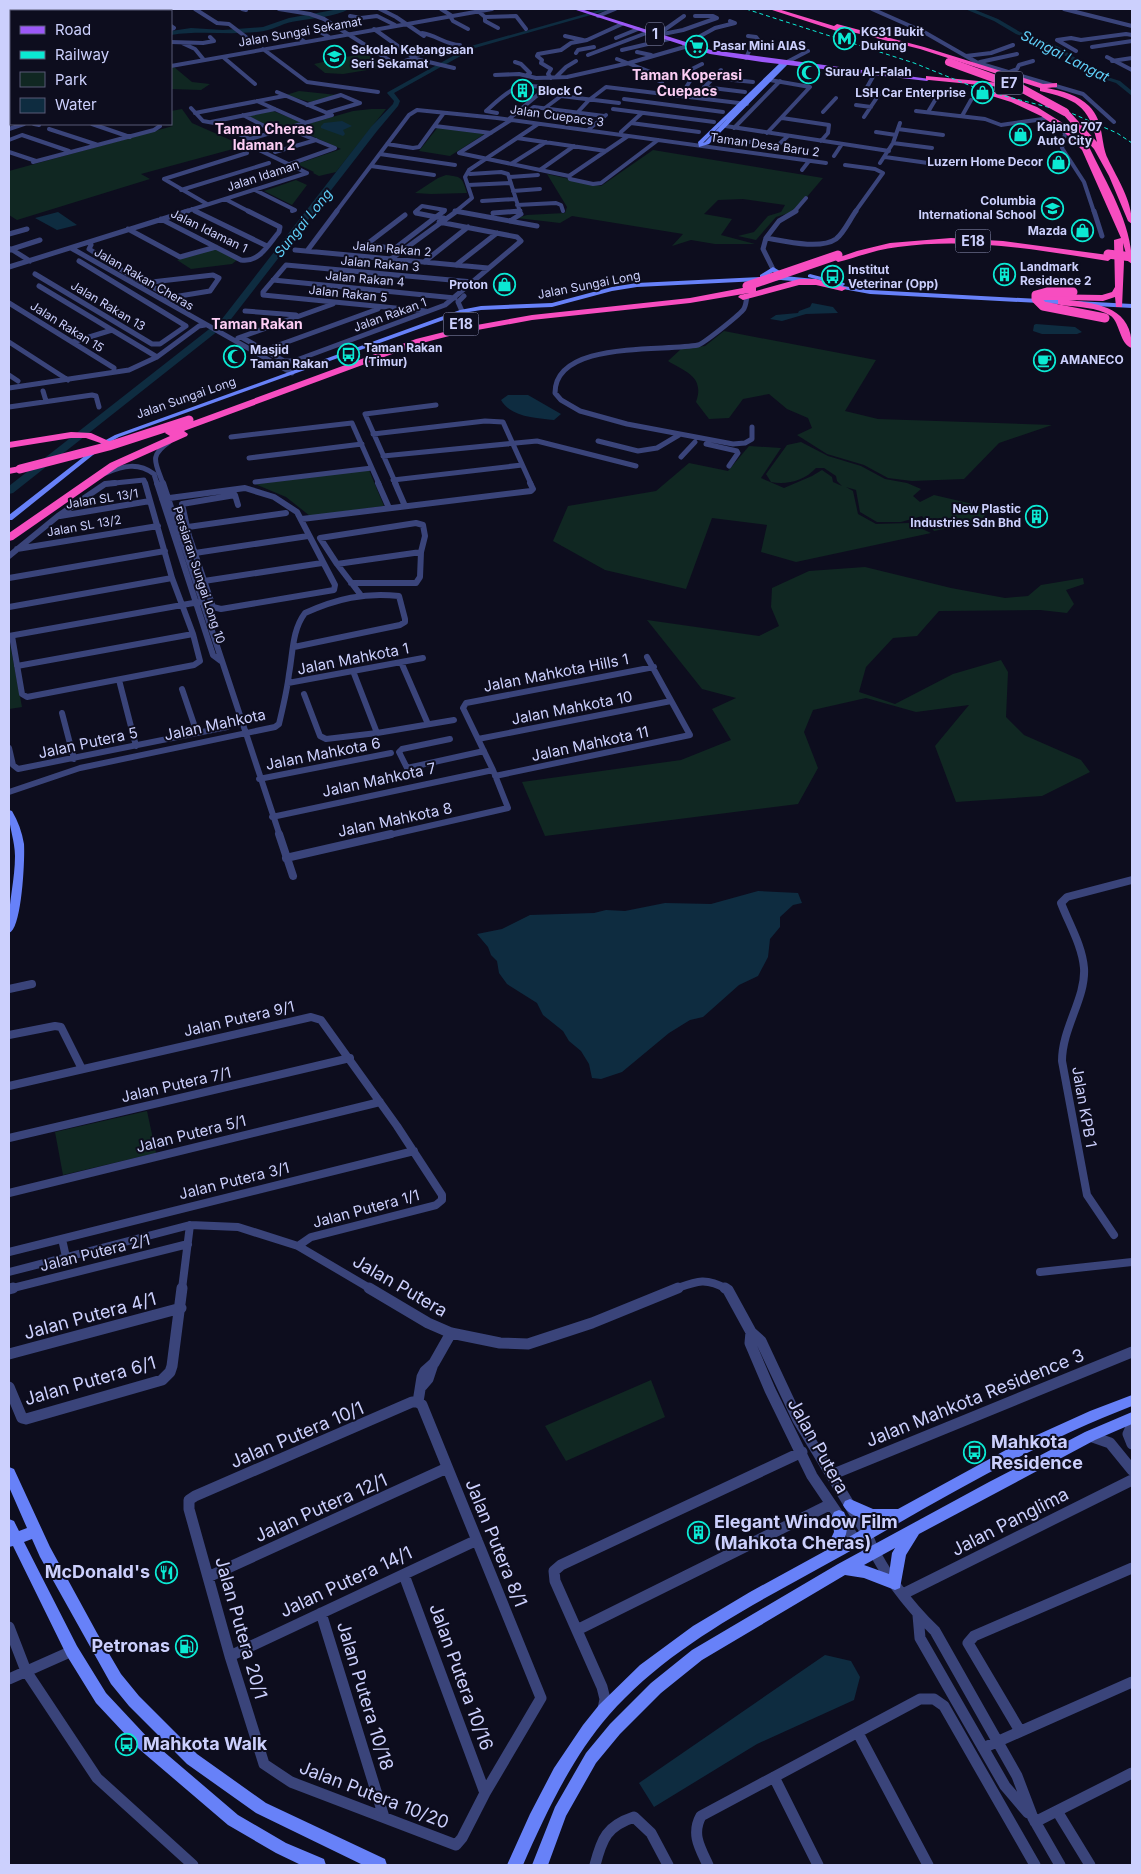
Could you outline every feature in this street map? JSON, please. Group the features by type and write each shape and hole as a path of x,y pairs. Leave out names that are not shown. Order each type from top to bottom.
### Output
{"highway":[{"path":"772,9 918,55"},
{"name":"E7","path":"783,9 947,63 1011,88 1061,112 1088,134 1103,156 1131,216"},
{"path":"837,26 922,48 1042,86 1054,86"},
{"path":"928,78 975,86 1032,108 1061,125 1085,148"},
{"path":"975,86 999,85 1038,88 1069,96 1085,104 1094,117 1103,156"},
{"path":"997,94 988,87 999,85"},
{"name":"E7","path":"1061,112 1079,135 1106,188 1128,244 1132,260"},
{"path":"1041,297 1103,298 1115,294 1118,289 1120,267 1117,234 1106,188"},
{"name":"E18","path":"14,472 93,457 172,435 252,403 419,342 464,329 501,322 690,302 749,290 838,257 897,244 942,241 1006,243 1132,260"},
{"path":"1120,267 1112,289 1096,293 1048,292 1036,295 1035,297 1043,306 1105,318 1114,323 1123,337 1132,345"},
{"path":"749,290 799,282 816,282 842,288"},
{"path":"1118,289 1125,304"},
{"name":"E18","path":"14,472 110,446 189,420 393,344 454,326 540,312 688,298 749,290"},
{"path":"1061,302 1094,306 1116,315 1132,345"},
{"path":"9,445 72,435 87,435 102,441"},
{"path":"9,538 87,483 134,454 172,435"}],"main road":[{"name":"1","path":"576,9 710,52 770,61 784,65"},
{"name":"1","path":"749,58 784,65 928,78"},
{"path":"784,65 928,78"}],"street":[{"path":"92,10 105,9"},
{"path":"195,9 217,23 228,24 240,30 246,36"},
{"path":"279,9 312,14 349,34 389,60"},
{"path":"380,9 423,35 433,34 448,44 460,45"},
{"path":"441,9 451,16 453,20 468,29"},
{"name":"Jalan Sungai Sekamat","path":"172,66 492,9"},
{"path":"596,15 615,9"},
{"path":"872,9 924,32 978,63 1089,98 1114,122"},
{"path":"1064,9 1132,26"},
{"path":"312,14 313,10"},
{"path":"478,11 485,17 485,21 498,28"},
{"path":"372,12 395,25"},
{"path":"461,14 469,18"},
{"path":"350,16 361,18 377,16"},
{"path":"485,17 516,16 526,29"},
{"path":"654,34 673,25 677,19 684,16"},
{"path":"588,55 598,50 654,34 683,30 717,18 713,16 695,16"},
{"path":"512,84 541,78 576,75 629,63 686,45 715,28 735,23 730,21"},
{"path":"532,60 541,53 561,50 571,43 585,40 622,24"},
{"path":"315,29 329,38"},
{"path":"374,29 412,57 454,68"},
{"path":"616,38 638,29"},
{"path":"292,34 305,42"},
{"path":"1076,51 1057,40 1071,38 1081,40 1126,34 1132,35"},
{"path":"565,36 585,40 598,50"},
{"path":"748,36 756,37 759,41 750,49 749,58"},
{"path":"172,42 214,41 210,37"},
{"path":"622,50 669,39"},
{"path":"1081,40 1103,53"},
{"path":"1092,47 1132,41"},
{"path":"182,43 195,50 204,60"},
{"path":"965,56 991,53 1013,46"},
{"path":"576,53 578,50 594,47"},
{"path":"263,49 307,82 378,92"},
{"path":"744,104 784,65 808,51"},
{"path":"390,66 430,52"},
{"path":"637,52 652,56"},
{"path":"978,63 1017,54"},
{"path":"223,56 255,84"},
{"path":"1107,57 1131,69"},
{"path":"537,58 551,69 548,74 551,78"},
{"path":"1112,61 1132,58"},
{"path":"617,59 661,76 654,79 662,82"},
{"path":"556,77 576,61"},
{"path":"1009,72 1017,69 1019,65 1033,61"},
{"path":"515,62 521,64 526,62"},
{"path":"521,64 520,66 530,73 527,75"},
{"path":"672,94 682,91 690,82 689,78 682,74 702,64"},
{"path":"701,146 707,143 719,125 770,80 784,65"},
{"path":"695,98 721,70"},
{"path":"864,117 880,92 866,89 875,73"},
{"path":"494,75 527,75 541,78"},
{"path":"714,78 753,82"},
{"path":"767,133 792,108 810,86 770,80"},
{"path":"734,128 780,81"},
{"path":"508,120 510,115 486,110 519,85 546,88 508,120 491,133 459,152 462,155 569,176 570,179 593,184 601,183 658,140"},
{"path":"604,116 532,107 520,118 590,129 640,85"},
{"path":"577,113 605,87 744,104"},
{"path":"704,87 746,92"},
{"path":"250,141 332,115 277,92"},
{"path":"307,105 340,95 360,103 326,112"},
{"path":"195,113 285,96"},
{"path":"545,108 559,97 619,103"},
{"path":"928,112 938,97"},
{"path":"822,112 836,98"},
{"path":"624,99 723,112"},
{"path":"962,116 971,100"},
{"path":"257,101 306,123"},
{"path":"856,105 871,107"},
{"path":"668,116 678,106"},
{"name":"Jalan Idaman","path":"9,267 307,173 253,147 250,141 203,121 191,108"},
{"path":"209,122 275,109"},
{"path":"613,109 888,151"},
{"name":"Jalan Cuepacs 3","path":"412,112 431,110 536,125 590,129 701,146"},
{"path":"916,111 985,119 1002,124 1050,118"},
{"path":"307,251 412,112 508,120"},
{"path":"621,132 642,113"},
{"path":"387,144 412,148 419,147 443,114"},
{"path":"243,115 276,132"},
{"path":"1094,117 1108,117"},
{"path":"782,118 829,125 828,133 821,141"},
{"path":"631,123 699,132"},
{"path":"880,163 894,143 900,123"},
{"path":"9,129 21,125"},
{"path":"95,125 130,136"},
{"path":"391,259 472,198 465,177 467,173 536,125 623,139"},
{"path":"1061,125 1065,134 1061,145 1084,182 1102,236"},
{"path":"9,152 34,162 145,132 160,126"},
{"path":"434,126 491,133"},
{"path":"49,129 98,145"},
{"path":"898,129 944,135"},
{"path":"114,131 145,132"},
{"path":"250,141 296,132 335,148 290,164"},
{"path":"876,132 896,135"},
{"path":"9,140 22,135 69,151"},
{"path":"569,176 628,136"},
{"path":"723,138 777,146 788,136"},
{"path":"517,138 606,151"},
{"path":"275,152 316,140"},
{"path":"511,164 546,142"},
{"path":"894,143 932,148"},
{"path":"834,156 842,144"},
{"path":"540,170 574,146"},
{"name":"Taman Desa Baru 2","path":"701,146 826,163"},
{"path":"207,204 164,179 247,153"},
{"path":"380,154 455,165"},
{"path":"763,163 769,156"},
{"path":"884,157 928,163"},
{"path":"802,170 810,161"},
{"path":"181,190 269,163"},
{"path":"766,238 811,244 836,239 883,173 882,171 845,165"},
{"path":"371,166 434,175"},
{"path":"470,174 501,172 508,174 517,205 522,214 510,222"},
{"path":"510,177 538,175"},
{"path":"202,202 271,180"},
{"path":"468,185 511,183"},
{"path":"513,191 540,189"},
{"path":"255,190 295,210 292,211"},
{"path":"482,201 515,198"},
{"path":"783,275 772,269 763,249 766,238 779,221 798,209 806,198"},
{"path":"192,209 267,246 279,232 280,227 225,199"},
{"path":"517,205 556,203 561,206 563,211"},
{"path":"405,215 367,244 394,249 436,217 445,210 424,205 415,212 416,213 436,217 444,218"},
{"path":"455,211 537,226"},
{"path":"493,213 520,211"},
{"name":"Jalan Idaman 1","path":"160,219 241,260 248,261 257,258 267,246"},
{"path":"439,222 521,238 521,241 488,268 490,271 458,302 461,309"},
{"path":"424,262 468,227"},
{"path":"9,234 27,228"},
{"path":"128,230 180,257 216,247"},
{"path":"456,265 497,233"},
{"path":"10,250 40,240"},
{"path":"91,245 89,249 98,255 143,283 170,296"},
{"name":"Jalan Rakan Cheras","path":"71,248 289,372"},
{"path":"10,250 30,261"},
{"name":"Jalan Rakan 2","path":"295,250 488,268"},
{"path":"89,258 98,255"},
{"path":"79,261 94,270 116,266"},
{"name":"Jalan Rakan 3","path":"273,280 286,265 473,282"},
{"name":"Jalan Rakan 1","path":"265,350 289,361 431,311 456,298 488,268"},
{"path":"762,276 772,269"},
{"name":"Jalan Rakan 13","path":"35,274 152,344 160,344 184,327 185,324 94,270"},
{"name":"Jalan Sungai Long","path":"9,510 102,441 132,424 289,372 461,309 551,302 631,282 783,275 810,276 870,290 1041,297 1125,304"},
{"path":"143,283 218,276 219,278 212,290 161,299"},
{"name":"Jalan Sungai Long","path":"461,309 552,305 612,289 637,285 789,278 812,280 842,288 870,292 1125,304"},
{"name":"Jalan Rakan 5","path":"273,280 263,292 264,295 431,311"},
{"name":"Jalan Rakan 4","path":"273,280 456,298"},
{"path":"54,286 42,288 157,357"},
{"path":"729,466 738,453 737,451 695,442 580,411 561,400 555,393 556,381 562,372 575,362 593,355 648,348 700,345 744,309 749,290"},
{"path":"232,340 334,302"},
{"name":"Jalan Rakan 15","path":"9,303 114,368"},
{"path":"241,337 265,350 379,307"},
{"path":"245,311 300,316"},
{"path":"9,388 118,373 143,365 199,326 206,325"},
{"path":"73,342 112,330"},
{"path":"9,342 68,380"},
{"path":"9,348 15,346"},
{"path":"9,375 18,381"},
{"path":"43,391 46,402"},
{"path":"9,407 94,395 99,408"},
{"path":"405,506 365,414 436,405"},
{"path":"302,519 531,491 533,488 503,422 497,420 373,434"},
{"path":"231,436 352,423 389,508"},
{"path":"598,441 638,451 656,448 677,436 733,444 745,443 752,439 752,427"},
{"name":"Persiaran Sungai Long 10","path":"172,435 156,455 166,499 198,603 220,654 220,661 272,817"},
{"name":"Jalan Sungai Long","path":"9,518 102,441"},
{"path":"383,456 537,441 636,466"},
{"path":"681,457 695,442"},
{"path":"248,458 362,444"},
{"path":"393,480 522,465"},
{"name":"Persiaran Sungai Long 10","path":"87,483 121,467 141,467 154,474 166,499"},
{"path":"255,482 372,468"},
{"path":"9,556 58,516 105,484 144,480 172,578 181,606 192,634 200,661 119,680 27,697 22,694 10,636 181,606 198,603"},
{"path":"166,499 255,491 287,504 302,519 308,536 335,585 334,590 216,609 213,606 194,553 182,504 238,493"},
{"path":"238,493 238,505"},
{"name":"Jalan SL 13/1","path":"58,516 150,501"},
{"path":"188,527 286,513"},
{"path":"351,583 416,583 420,578 425,530 420,524 320,538 337,564 351,583 360,594"},
{"name":"Jalan SL 13/2","path":"14,550 158,526"},
{"path":"194,553 308,536"},
{"path":"9,578 165,551"},
{"path":"337,564 422,552"},
{"path":"204,581 322,563"},
{"path":"9,607 172,578"},
{"name":"Jalan Mahkota","path":"9,792 80,768 270,729 279,724 288,684 294,647 300,618 305,612 360,594 384,593 399,596 406,619 400,625 294,647"},
{"path":"17,666 192,634"},
{"path":"647,656 672,701"},
{"name":"Jalan Mahkota 1","path":"288,684 423,658"},
{"path":"401,662 428,724"},
{"name":"Jalan Mahkota Hills 1","path":"478,739 463,708 463,705 466,703 654,667"},
{"path":"353,672 377,733"},
{"path":"119,680 139,755"},
{"path":"182,689 197,733"},
{"path":"304,694 320,736 326,740 454,720"},
{"name":"Jalan Mahkota 11","path":"494,773 690,735 672,701"},
{"name":"Jalan Mahkota 10","path":"478,739 672,701"},
{"path":"62,712 74,759"},
{"name":"Jalan Putera 5","path":"9,748 13,765 18,769 227,727"},
{"path":"478,739 494,773"},
{"path":"450,740 402,749 399,752 407,768 484,751"},
{"name":"Jalan Mahkota 6","path":"259,779 391,753"},
{"name":"Jalan Mahkota 8","path":"286,858 508,808 494,773"},
{"name":"Jalan Mahkota 7","path":"272,817 494,773"},
{"path":"9,813 17,830 20,861 14,911 9,930"},
{"path":"272,817 293,876"},
{"name":"Jalan KPB 1","path":"1114,1235 1087,1195 1062,1061 1063,1042 1084,978 1080,951 1061,903 1066,898 1132,880"},
{"path":"9,989 32,984"},
{"name":"Jalan Putera 9/1","path":"9,1086 311,1017 321,1020 350,1058 414,1151 442,1195 442,1200"},
{"path":"9,1035 56,1026 61,1027 82,1069"},
{"name":"Jalan Putera 7/1","path":"9,1138 350,1058"},
{"name":"Jalan Putera 5/1","path":"9,1193 380,1102"},
{"name":"Jalan Putera 3/1","path":"9,1252 414,1151"},
{"name":"Jalan Putera 1/1","path":"298,1246 311,1237 436,1205 442,1200"},
{"name":"Jalan Putera","path":"9,1272 190,1226 219,1225 238,1227 298,1246 428,1323 451,1334 500,1343 528,1344 629,1308 691,1282 704,1280 716,1282 728,1290 751,1332 761,1342 798,1420 850,1506 861,1537"},
{"name":"Jalan Putera 6/1","path":"9,1387 22,1418 26,1419 162,1380 170,1372 172,1366 190,1226"},
{"path":"62,1239 66,1257"},
{"name":"Jalan Putera 2/1","path":"9,1289 188,1244"},
{"path":"1040,1272 1132,1262"},
{"name":"Jalan Putera 4/1","path":"9,1354 180,1308"},
{"name":"Jalan Putera","path":"751,1332 750,1343 782,1418 802,1452 812,1476 839,1516 874,1552"},
{"path":"418,1402 422,1386 428,1379 434,1362 451,1334"},
{"name":"Jalan Mahkota Residence 3","path":"831,1474 1132,1352"},
{"path":"515,1865 538,1813 579,1744 619,1694 686,1638 861,1537 1021,1449 1132,1400"},
{"name":"Jalan Putera 10/1","path":"189,1500 412,1402 418,1402"},
{"name":"Jalan Putera 8/1","path":"418,1402 422,1405 541,1698"},
{"path":"540,1865 560,1812 591,1758 615,1729 656,1688 697,1655 874,1552 1090,1436 1132,1418"},
{"path":"1132,1424 1128,1432 1129,1440 1132,1444"},
{"path":"1090,1436 1110,1444 1132,1470"},
{"path":"603,1714 604,1699 602,1687 555,1581 554,1572 561,1565 802,1452"},
{"name":"Jalan Putera 12/1","path":"208,1577 447,1468"},
{"path":"9,1473 35,1531 116,1679 184,1751 261,1808 379,1865"},
{"name":"Jalan Panglima","path":"899,1589 1132,1480"},
{"name":"Jalan Putera 20/1","path":"189,1500 189,1509 230,1656 264,1764"},
{"path":"577,1630 831,1504"},
{"path":"850,1506 863,1514 872,1516 901,1515"},
{"path":"830,1555 841,1532 839,1516"},
{"path":"9,1525 12,1540 72,1651 101,1698 144,1744 233,1820 281,1848 318,1865"},
{"path":"899,1589 899,1553 915,1530"},
{"path":"12,1540 35,1531"},
{"name":"Jalan Putera 14/1","path":"230,1656 477,1540"},
{"path":"874,1552 918,1615 935,1631 1017,1776 1034,1820 1060,1865"},
{"path":"1020,1731 968,1643 974,1636 1132,1568"},
{"path":"843,1569 857,1569 899,1589"},
{"name":"Jalan Putera 10/16","path":"404,1574 485,1793"},
{"name":"Jalan Putera 10/18","path":"321,1613 384,1817"},
{"path":"918,1615 920,1638 1005,1786 1034,1820"},
{"path":"9,1627 26,1671 97,1778 193,1865"},
{"path":"9,1679 72,1651"},
{"path":"984,1748 1132,1682"},
{"name":"Jalan Putera 10/20","path":"264,1764 291,1782 456,1845 462,1838 485,1793 541,1698"},
{"path":"708,1865 696,1839 695,1825 701,1816 920,1699 934,1699 944,1706 1034,1865"},
{"path":"858,1732 928,1865"},
{"path":"1034,1820 1057,1811 1132,1773"},
{"path":"774,1777 818,1865"},
{"path":"1057,1811 1090,1865"},
{"path":"595,1865 601,1842 608,1829 620,1821 634,1817 648,1826 658,1842 668,1865"}],"green space":[{"path":"365,53 386,67 343,74 325,73 314,64"},
{"path":"174,67 192,82 210,84 201,90 172,89 172,68"},
{"path":"299,91 337,95 310,102 286,95"},
{"path":"182,109 192,123 244,146 141,174 150,179 17,220 9,215 9,171 173,126 162,125 172,125 172,111"},
{"path":"386,109 336,172 319,176 297,164 341,149 294,128 353,111"},
{"path":"273,111 300,123 275,129 248,116"},
{"path":"438,127 486,133 450,156 419,151"},
{"path":"653,150 823,178 795,211 776,217 756,240 738,236 754,232 768,216 781,212 785,205 743,199 718,200 704,214 732,219 721,235 755,244 715,244 691,240 672,246 683,234 572,216 560,223 517,218 527,215 565,213 567,207 547,174 601,186"},
{"path":"446,175 461,179 467,193 415,193 438,178"},
{"path":"296,180 307,185 292,205 264,191"},
{"path":"215,248 237,260 232,264 191,269 177,260"},
{"path":"724,331 876,360 845,411 878,419 1052,425 999,443 964,479 912,481 888,478 864,465 827,454 797,435 812,428 808,418 787,409 769,394 743,399 729,418 709,419 696,402 698,387 696,381 687,372 668,361 681,349 705,346"},
{"path":"801,442 828,456 861,466 885,479 907,483 921,489 913,496 920,502 934,495 990,508 980,522 934,531 922,516 901,522 877,522 860,512 856,490 846,487 853,491 858,514 876,524 909,523 931,533 796,562 761,552 767,525 712,518 686,589 605,570 553,541 568,506 656,491 689,463 728,471 749,446 781,448 761,478 784,488 822,470 832,477 833,482 842,486 837,481 836,476 824,468 816,468 806,476 795,481 771,482 766,474 787,445"},
{"path":"369,470 384,506 310,516 286,497 255,484"},
{"path":"865,567 951,588 1005,598 1028,596 1041,585 1083,578 1084,584 1066,590 1074,604 1067,613 1040,610 939,611 917,636 893,638 866,667 859,692 895,704 953,674 1001,660 1008,672 1006,717 1024,735 1081,760 1090,772 1042,796 956,802 935,746 969,705 916,712 866,698 813,710 804,732 818,768 798,804 545,836 522,782 681,760 731,740 712,709 736,698 702,689 647,620 759,636 779,626 771,607 772,588 809,571"},
{"path":"9,639 22,707 9,709"},
{"path":"147,1111 156,1153 63,1175 55,1132"},
{"path":"651,1380 665,1417 566,1461 545,1426"}],"water":[{"path":"342,121 352,126 343,130 345,134 343,136 321,128 324,123"},
{"path":"58,212 77,225 57,230 35,218"},
{"path":"812,303 833,307 838,313 806,314 782,321 770,319 776,315 798,313 810,307"},
{"path":"1036,324 1075,327 1082,332 1077,334 1042,334 1033,331"},
{"path":"508,395 528,395 561,414 554,420 524,416 505,406 501,400"},
{"path":"758,891 798,893 802,903 793,905 780,917 780,927 770,939 768,957 758,976 739,985 703,1017 690,1020 669,1033 622,1072 601,1079 592,1078 589,1064 581,1051 569,1041 563,1031 543,1015 537,1003 507,984 499,973 497,961 477,934 502,929 530,915 594,913 606,910 625,911 665,903 711,904"},
{"path":"825,1655 851,1661 860,1677 854,1700 757,1744 654,1807 639,1783"}],"waterway":[{"path":"172,33 191,30 223,32 264,29 289,20 346,9"},
{"name":"Sungai Long","path":"9,491 225,321 374,129 396,105 397,101 390,93 473,47 609,9"},
{"name":"Sungai Langat","path":"968,9 996,20 1018,33 1057,48 1099,76 1118,82 1132,94"}],"railway":[{"path":"746,9 914,63 981,90 1071,113 1117,133 1132,143"}],"place":[{"name":"KG31 Bukit Dukung","path":"845,39"},
{"name":"Pasar Mini AIAS","path":"697,46"},
{"name":"Sekolah Kebangsaan Seri Sekamat","path":"335,57"},
{"name":"Surau Al-Falah","path":"809,72"},
{"name":"Block C","path":"522,91"},
{"name":"LSH Car Enterprise","path":"982,93"},
{"name":"Kajang 707 Auto City","path":"1021,134"},
{"name":"Luzern Home Decor","path":"1059,162"},
{"name":"Columbia International School","path":"1052,208"},
{"name":"Mazda","path":"1083,231"},
{"name":"Landmark Residence 2","path":"1004,274"},
{"name":"Institut Veterinar (Opp)","path":"832,277"},
{"name":"Proton","path":"504,285"},
{"name":"Taman Rakan (Timur)","path":"348,355"},
{"name":"Masjid Taman Rakan","path":"234,357"},
{"name":"AMANECO","path":"1044,360"},
{"name":"New Plastic Industries Sdn Bhd","path":"1037,516"},
{"name":"Mahkota Residence","path":"975,1452"},
{"name":"Elegant Window Film (Mahkota Cheras)","path":"698,1532"},
{"name":"McDonald's","path":"166,1572"},
{"name":"Petronas","path":"186,1646"},
{"name":"Mahkota Walk","path":"127,1744"}],"district":[{"name":"Taman Koperasi Cuepacs","path":"687,84"},
{"name":"Taman Cheras Idaman 2","path":"264,138"},
{"name":"Taman Rakan","path":"257,324"}]}
